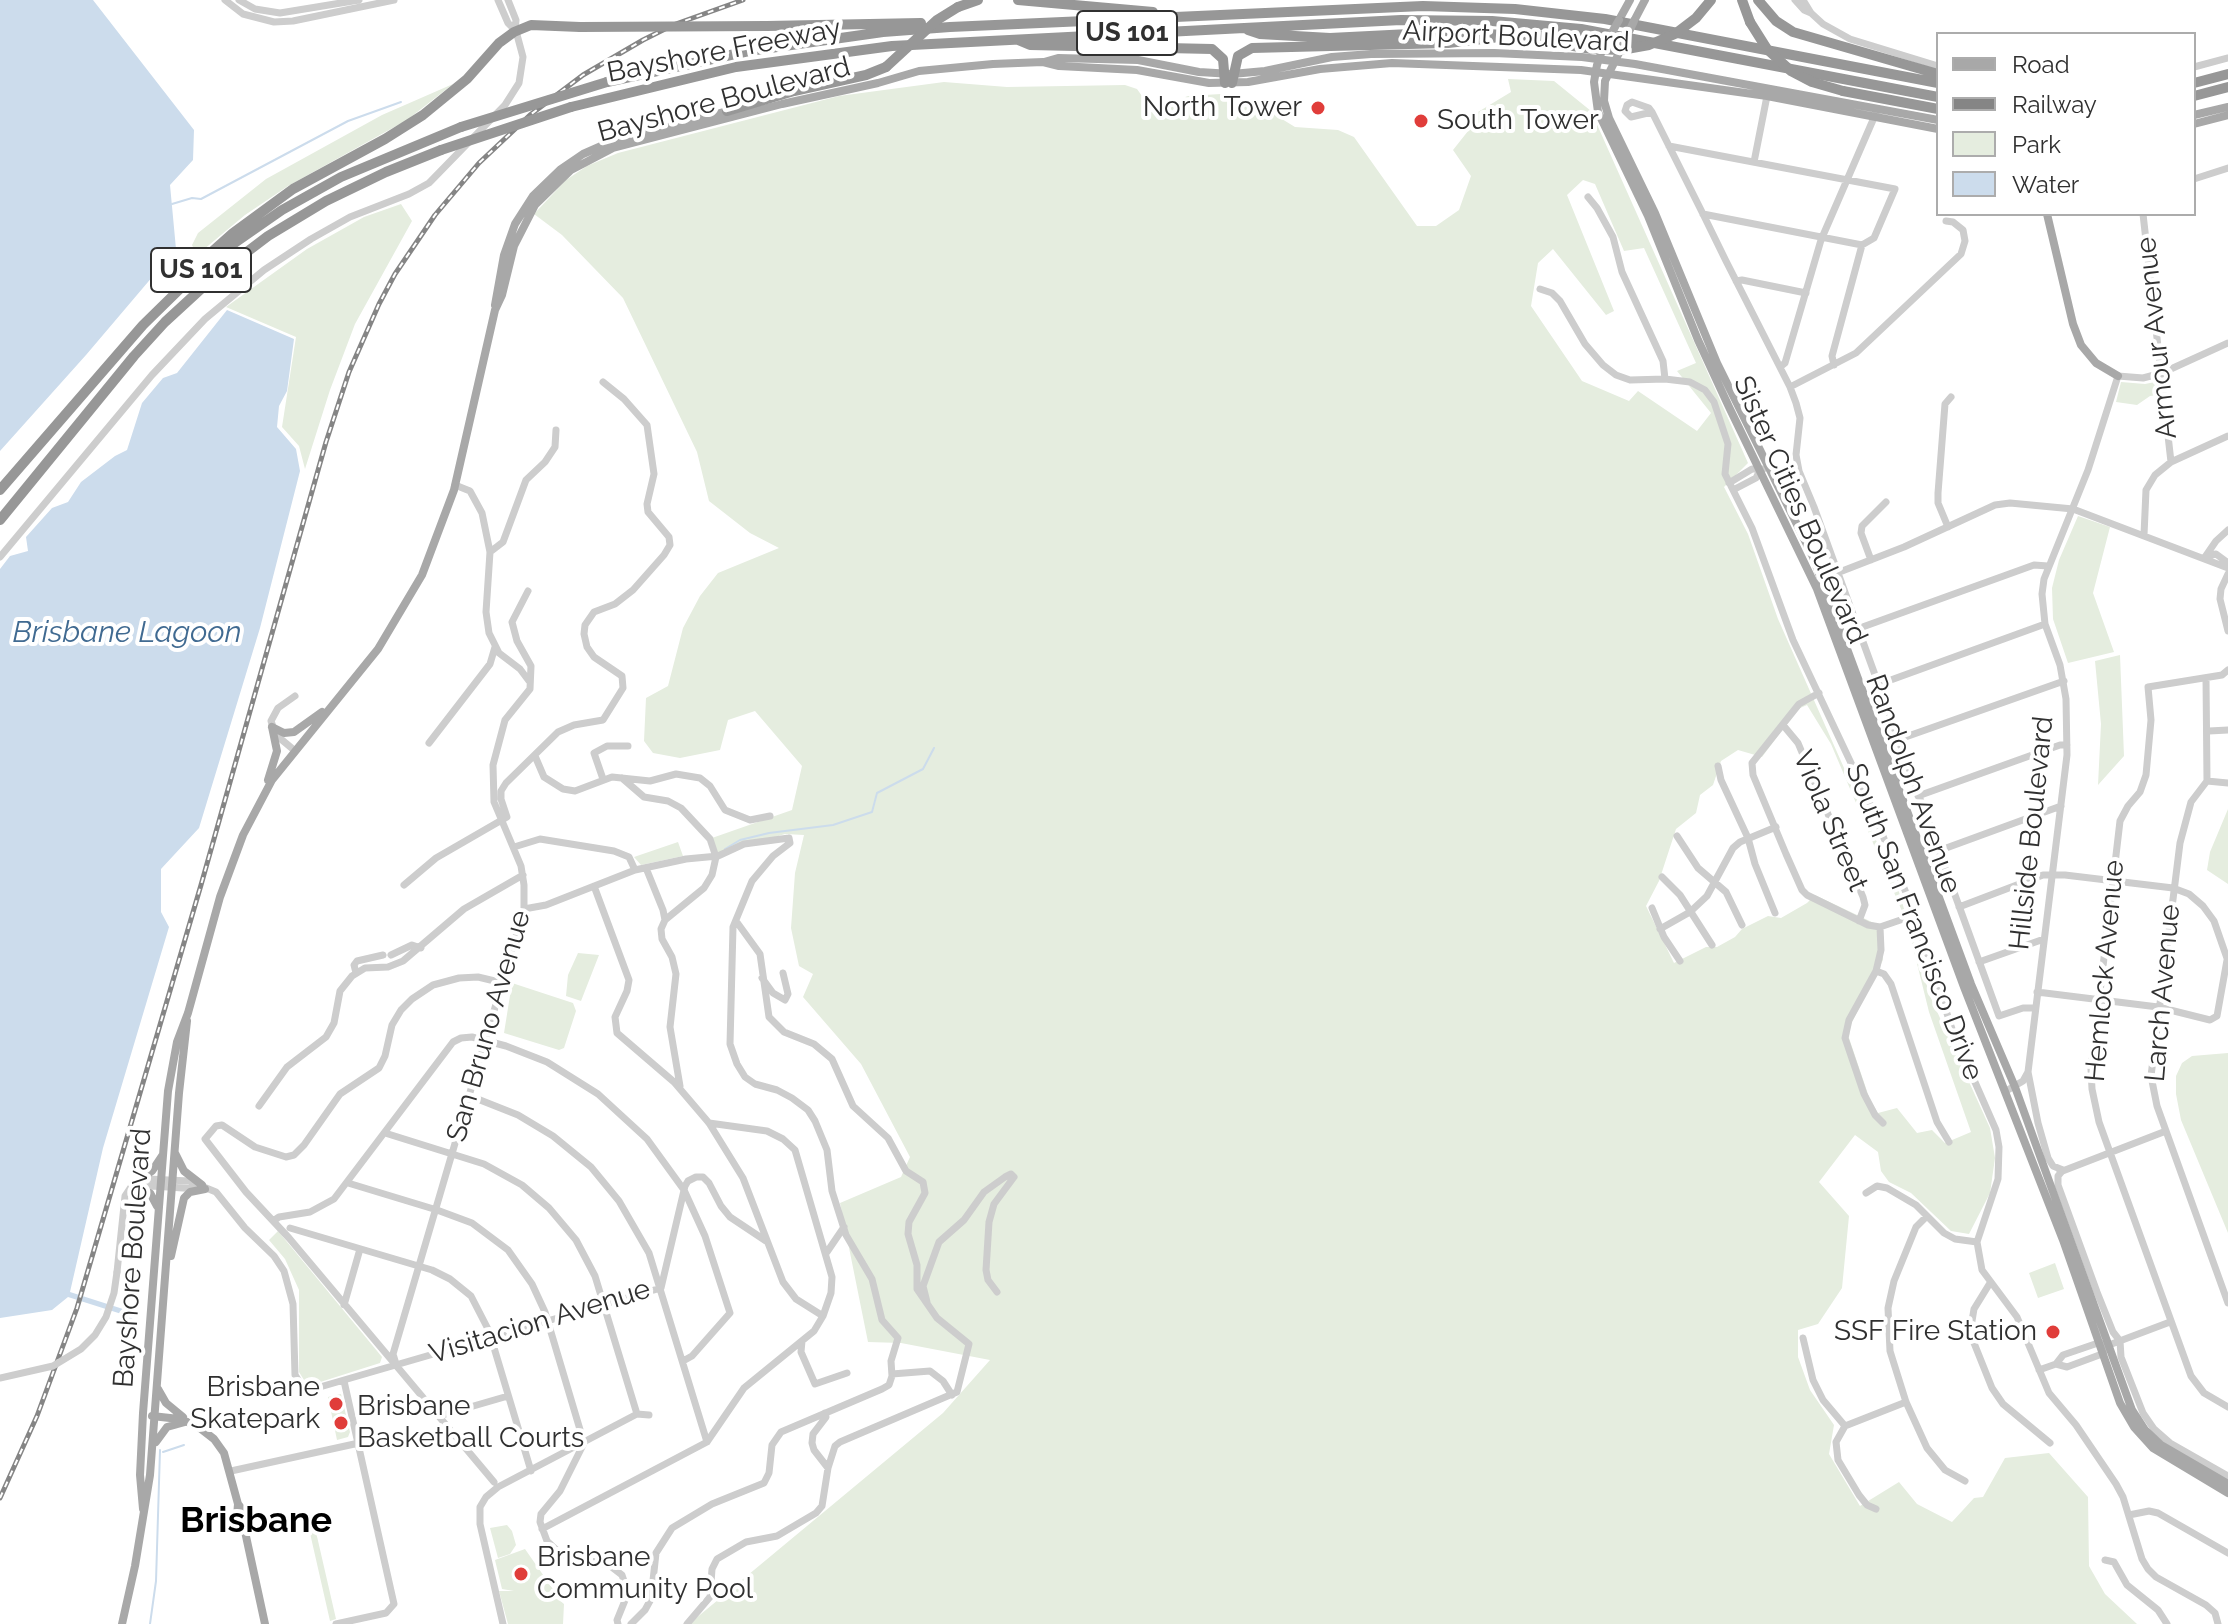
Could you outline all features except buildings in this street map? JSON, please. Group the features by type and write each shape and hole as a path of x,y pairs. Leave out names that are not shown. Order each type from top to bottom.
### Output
{"highway":[{"path":"727,111 886,67 937,20 958,7 978,0"},
{"path":"1018,0 1187,16"},
{"path":"1289,11 1421,0"},
{"path":"1241,28 1260,34 1316,37 1449,32 1505,35 1592,49 1621,50 1649,45 1675,34 1696,18 1711,0"},
{"path":"1742,0 1750,22 1767,49 1791,71 1812,82 1843,91 1936,109"},
{"path":"1758,0 1776,21 1793,32 1936,73"},
{"name":"Bayshore Freeway","path":"0,490 143,325 209,263 291,204 361,167 461,127 607,82 693,61 872,33 1401,6 1539,11 1650,27 1936,83"},
{"name":"Bayshore Freeway","path":"0,520 165,322 214,277 268,236 365,181 441,150 571,107 691,76 780,60 892,46 1390,20 1492,21 1581,29 1936,97"},
{"path":"143,325 179,282 233,233 303,183 423,115 467,79 499,43 527,25 910,23 950,27"},
{"path":"1228,78 1238,56 1252,48 1448,43 1530,35 1693,49"},
{"path":"1012,38 1030,45 1212,49 1223,59 1228,78"},
{"path":"2196,82 2228,74"},
{"path":"2196,95 2228,87"}],"main road":[{"name":"Sister Cities Boulevard","path":"1629,2 1603,48 1595,71 1594,92 1598,112 1637,191 1698,340 1817,589 1964,987 2010,1089"},
{"name":"Sister Cities Boulevard","path":"1643,3 1608,73 1604,101 1609,118 1655,213 1717,363 1813,557 2010,1089"},
{"name":"Airport Boulevard","path":"1228,78 1332,57 1371,54 1494,53 1599,59 1936,129"},
{"name":"Bayshore Boulevard","path":"143,1509 140,1475 143,1413 163,1155 172,1067 180,1033 227,876 262,796 294,750 378,649 411,598 436,544 455,485 495,310 498,279 513,229 530,201 556,173 578,157 603,145 812,91 910,73 961,65 1043,62 1058,58 1138,60 1228,78"},
{"name":"Airport Boulevard","path":"1228,78 1392,63 1595,71 1767,92"},
{"name":"Bayshore Boulevard","path":"495,310 502,295 514,246 526,220 554,184 586,160 629,144 910,73"},
{"path":"2196,115 2228,107"},
{"name":"Airport Boulevard","path":"1876,114 1936,120"},
{"path":"2196,123 2228,115"},
{"path":"2047,216 2073,324 2081,345 2096,363 2118,376"},
{"path":"272,727 284,733 294,732 335,702"},
{"path":"262,796 277,751 272,727"},
{"name":"Bayshore Boulevard","path":"122,1624 150,1475 174,1151 188,1013"},
{"path":"2010,1089 2132,1410 2145,1430 2166,1449 2228,1484"},
{"path":"174,1151 184,1171 204,1187"},
{"path":"134,1186 152,1171 163,1155"},
{"path":"2044,1178 2120,1403 2137,1432 2162,1454 2228,1493"},
{"path":"134,1186 153,1196 159,1214"},
{"path":"165,1289 184,1198 204,1187"},
{"path":"158,1382 160,1395 166,1403 218,1443 231,1471 238,1519 244,1527 265,1624"},
{"path":"143,1413 190,1422"},
{"path":"152,1451 163,1430 174,1424 190,1422"}],"street":[{"path":"225,0 243,14 274,22 293,21 394,0"},
{"path":"239,0 255,9 280,13 359,0"},
{"path":"498,0 508,23 516,30"},
{"path":"0,557 152,375 226,301 264,270 311,239 350,217 420,189 443,172 505,105 521,75 523,57 516,20 508,0"},
{"path":"1795,0 1811,13"},
{"path":"1803,0 1823,24 1850,39 1936,65"},
{"path":"2196,66 2228,58"},
{"path":"1754,162 1767,92"},
{"name":"Randolph Avenue","path":"1651,110 1790,387 1800,418 1796,463 1999,1016 2023,1008 2035,1008"},
{"path":"1780,367 1785,363 1823,235 1876,114"},
{"path":"1669,146 1895,189 1874,238 1862,245 1832,356 1834,365"},
{"path":"2196,178 2228,168"},
{"path":"1588,197 1613,237 1622,272 1663,361 1665,379"},
{"path":"1703,214 1862,245"},
{"name":"Armour Avenue","path":"2143,216 2171,462"},
{"path":"1790,387 1862,348 1961,254 1965,241 1963,230 1946,221"},
{"path":"1736,281 1806,293"},
{"path":"1540,289 1552,293 1560,301 1585,344 1616,375 1630,380 1665,379 1699,386 1714,402 1728,444 1725,474 1731,487 1752,469 1760,470 1769,465"},
{"path":"2118,376 2143,378 2162,373 2228,343"},
{"name":"Hillside Boulevard","path":"2118,376 2073,509 2048,566 2042,594 2045,624 2064,681 2067,745 2028,1072 2048,1158 2053,1166 2063,1170 2058,1176 2058,1185 2097,1292 2113,1332 2120,1341 2121,1357 2134,1394 2150,1424 2170,1443 2228,1476"},
{"path":"404,885 436,858 507,817 501,791 554,735 565,728 603,720 623,688 622,676 594,657 587,647 585,625 594,612 615,604 633,590 670,545 669,537 648,512 654,474 647,425 618,393 603,382"},
{"path":"1948,527 1938,503 1938,493 1945,404 1951,397"},
{"path":"490,552 503,542 526,480 555,447 556,430"},
{"path":"2144,535 2146,490 2155,475 2171,462 2228,436"},
{"path":"455,485 467,489 478,502 490,552 486,616 495,646 502,657 526,676 530,684"},
{"name":"South San Francisco Drive","path":"1731,487 1752,528 1793,640 1868,799 1915,915 1940,998 1996,1130 1998,1179 1977,1242"},
{"path":"1871,560 1861,533 1862,526 1886,502"},
{"path":"1837,573 1995,505 2010,503 2073,509 2228,568 2220,599 2228,631"},
{"path":"2205,557 2228,530"},
{"path":"1857,629 2034,565 2048,566"},
{"path":"528,591 512,622 517,641 531,666 530,684"},
{"path":"1877,685 2045,624"},
{"path":"429,743 490,664 495,646"},
{"name":"Hemlock Avenue","path":"2228,670 2222,675 2148,687 2151,720 2146,775 2140,792 2120,821 2092,1050 2092,1089 2099,1122 2170,1322 2194,1383 2204,1393 2228,1407"},
{"name":"Larch Avenue","path":"2206,678 2209,731 2207,781 2191,802 2180,843 2151,1076 2157,1106 2228,1303"},
{"path":"1897,740 2064,681"},
{"name":"San Bruno Avenue","path":"396,1366 393,1354 524,909 523,875 494,802 494,756 505,720 528,693 530,684"},
{"path":"1819,693 1799,704 1755,757 1752,769 1802,890 1859,921 1880,927 1915,915"},
{"path":"294,750 276,735 272,727 275,712 295,696"},
{"name":"Viola Street","path":"1783,725 1798,743 1863,897 1865,905 1859,921"},
{"path":"2209,731 2228,730"},
{"path":"1918,796 2067,745"},
{"path":"603,779 594,753 607,746 628,746"},
{"path":"535,756 544,777 563,789 575,791 603,779 650,781 676,774 700,778 710,786 725,810 750,820 770,816"},
{"path":"1718,766 1775,913"},
{"path":"622,778 644,797 668,801 681,808 710,839 716,857 712,875 704,888 665,920"},
{"path":"2207,781 2228,783"},
{"path":"1938,851 2061,806"},
{"path":"1660,929 1690,912 1707,896 1733,848 1748,838 1776,827"},
{"path":"1677,836 1690,859 1726,892 1742,925"},
{"path":"524,909 546,905 635,870 686,859 716,857 744,844 789,838 790,843 773,856 752,881 732,934 734,968 729,1030 733,1055 748,1080 783,1092 803,1105 810,1114 827,1150 832,1191 850,1243 872,1279 882,1320 898,1338 891,1361 890,1383 885,1388 790,1426 777,1436 772,1445 769,1473 762,1486 702,1509 678,1522 668,1532 655,1556 649,1602 631,1624"},
{"path":"514,847 540,839 614,851 629,857 635,870"},
{"path":"646,868 663,910 665,920 661,937 672,957 676,974 670,1027 680,1088"},
{"path":"259,1106 287,1067 326,1037 334,1023 340,991 356,973 369,967 393,966 411,957 464,909 523,875"},
{"path":"1959,907 2036,877 2052,875 2173,888 2189,894 2203,906 2214,921 2227,960 2217,1016 2210,1020 2158,1007 2037,992"},
{"path":"1662,877 1680,895 1712,945"},
{"path":"594,886 628,973 629,986 615,1017 617,1033 680,1088 709,1123 739,1169 788,1290 823,1316"},
{"path":"1652,908 1660,929 1680,961"},
{"path":"687,1624 708,1600 712,1569 720,1557 749,1541 777,1536 818,1511 824,1498 835,1446 952,1395 959,1388 959,1374 968,1355 969,1344 931,1311 917,1289 917,1265 908,1234 909,1222 925,1193 923,1182 906,1171 885,1134 853,1106 832,1059 814,1044 775,1025 767,1011 760,954 736,921"},
{"path":"1880,927 1881,950 1876,971 1849,1020 1845,1038 1864,1094 1883,1123"},
{"path":"1979,962 2044,939"},
{"path":"356,973 354,965 357,961 387,955 412,945 421,948"},
{"path":"1876,971 1884,974 1891,984 1937,1122 1949,1142"},
{"path":"762,977 773,993 785,1000 788,994 783,973"},
{"path":"494,1482 344,1305 288,1231 273,1221 205,1139 220,1124 255,1147 286,1157 294,1155 340,1094 371,1075 382,1064 392,1025 412,999 433,985 459,978 478,977 503,983"},
{"path":"273,1221 325,1206 348,1183 449,1046 465,1037 486,1040 547,1062 598,1094 647,1139 684,1190 697,1218 730,1315 692,1356 683,1361"},
{"path":"2010,1089 2023,1081 2028,1072"},
{"path":"470,1096 534,1123 574,1151 628,1213 644,1243 661,1288 707,1442"},
{"path":"542,1529 707,1442 744,1388 816,1329 823,1316 832,1288 827,1252 797,1156 791,1146 767,1131 709,1123"},
{"path":"2044,1178 2166,1131"},
{"path":"385,1133 484,1164 511,1178 549,1208 585,1255 637,1414"},
{"path":"931,1311 923,1286 939,1242 964,1220 984,1192 1011,1174 1014,1177 994,1204 989,1222 986,1270 988,1280 997,1292"},
{"path":"684,1190 691,1178 699,1176 706,1179 725,1212 766,1241"},
{"path":"0,1378 53,1366 81,1349 95,1335 106,1317 114,1293 125,1199 134,1186 172,1183 204,1187"},
{"path":"348,1183 472,1223 508,1250 532,1284 547,1322 584,1443 557,1496 541,1514 542,1529 549,1544 562,1555 609,1565 620,1573 628,1593 618,1624"},
{"path":"1866,1193 1877,1186 1887,1188 1916,1205 1944,1233 1955,1239 1977,1242 1982,1270 2017,1317 2049,1393 2069,1415 2116,1484 2148,1569 2156,1577 2206,1605 2215,1613 2218,1624"},
{"name":"Visitacion Avenue","path":"204,1187 216,1192 245,1228 277,1259 287,1278 293,1304 294,1372 298,1382 313,1389 345,1385 396,1366 661,1288 684,1190"},
{"path":"678,1217 685,1211 692,1212 697,1218"},
{"path":"288,1216 288,1231"},
{"path":"1926,1217 1915,1230 1894,1281 1888,1308 1890,1351 1906,1402 1927,1448 1945,1470 1965,1481"},
{"path":"827,1252 844,1227"},
{"path":"288,1231 442,1274 466,1291 480,1310 491,1339 531,1471"},
{"path":"344,1305 360,1249"},
{"path":"655,1271 665,1268"},
{"path":"1990,1283 1974,1309 1971,1327 1974,1343 1992,1388 2003,1404 2050,1443"},
{"path":"2039,1370 2056,1364 2063,1355 2098,1343 2109,1345 2170,1322"},
{"path":"1803,1338 1813,1380 1823,1400 1845,1426"},
{"path":"802,1341 801,1352 815,1384 847,1373"},
{"path":"2056,1364 2067,1367 2102,1354 2109,1345"},
{"path":"791,1349 801,1352"},
{"path":"892,1374 930,1371 943,1381 952,1395"},
{"path":"336,1624 386,1613 394,1604 350,1391 345,1385"},
{"path":"439,1416 508,1396"},
{"path":"1876,1509 1867,1505 1859,1495 1838,1460 1836,1442 1845,1426 1906,1402"},
{"path":"825,1413 826,1417 813,1434 812,1443 828,1468"},
{"path":"503,1624 480,1524 480,1507 489,1493 637,1414 649,1415"},
{"path":"231,1471 358,1439"},
{"path":"566,1454 575,1461"},
{"path":"2129,1515 2149,1511 2158,1513 2228,1553"},
{"path":"2105,1560 2114,1562 2127,1585 2158,1610 2167,1624"}],"green space":[{"path":"1508,79 1554,81 1591,111 1748,463 1724,487 1748,534 1778,619 1899,892 1930,996 1990,1128 1995,1158 1990,1193 1969,1234 1951,1231 1911,1193 1889,1182 1881,1171 1878,1152 1855,1135 1819,1182 1849,1216 1842,1288 1818,1324 1798,1330 1798,1357 1810,1390 1834,1425 1829,1454 1860,1506 1899,1482 1917,1504 1952,1522 1974,1498 1983,1497 2005,1458 2049,1453 2088,1497 2089,1566 2105,1594 2137,1624 689,1624 943,1413 990,1360 901,1343 868,1342 840,1203 901,1177 910,1157 861,1064 803,997 813,974 799,966 791,928 795,873 804,835 785,834 718,854 712,838 792,810 802,766 755,711 728,720 720,750 680,758 653,753 644,741 646,698 668,686 683,628 700,596 718,573 779,548 750,533 709,501 697,452 623,298 562,235 534,214 566,180 587,166 618,153 839,96 944,82 1007,87 1125,85 1137,89 1147,103 1159,107 1188,96 1221,94 1233,104 1259,105 1295,127 1338,130 1354,137 1417,226 1436,226 1459,210 1471,176 1453,150 1472,126 1478,112 1511,92","holes":["1583,180 1595,184 1624,251 1644,248 1696,363 1677,371 1711,413 1697,431 1638,391 1629,401 1582,381 1531,306 1538,263 1553,249 1606,315 1614,311 1567,195","1807,705 1831,744 1907,923 1929,1012 1971,1132 1945,1143 1932,1130 1917,1133 1897,1108 1878,1113 1870,1100 1849,1038 1850,1026 1883,960 1883,934 1876,924 1815,895 1781,918 1768,916 1717,947 1706,947 1674,963 1646,906 1659,881 1676,829 1696,813 1700,795 1713,785 1721,761 1738,750 1762,757 1798,709"]},
{"path":"453,84 407,120 288,186 245,215 197,255 192,245 198,233 266,179 382,115"},
{"path":"401,204 412,221 355,324 305,469 299,446 282,427 296,337 226,307 307,249 364,217"},
{"path":"2121,382 2155,382 2157,395 2137,405 2116,402"},
{"path":"2078,516 2110,527 2093,593 2114,652 2068,663 2053,619 2052,588 2059,560"},
{"path":"2120,655 2124,756 2098,785 2101,724 2095,661"},
{"path":"2228,809 2228,884 2207,870 2210,852"},
{"path":"678,842 683,856 641,865 634,857"},
{"path":"578,953 599,955 581,1001 566,996 568,975"},
{"path":"512,983 573,1003 576,1011 564,1048 559,1050 504,1033"},
{"path":"2228,1053 2228,1233 2181,1120 2176,1076 2182,1063 2192,1056"},
{"path":"278,1231 382,1357 380,1363 314,1384 304,1380 299,1372 299,1290 285,1259 269,1240"},
{"path":"2055,1263 2064,1289 2038,1298 2029,1273"},
{"name":"Brisbane Basketball Courts","path":"341,1394 350,1432 348,1437 337,1440 328,1397"},
{"path":"313,1519 336,1619 330,1621 307,1520"},
{"path":"507,1525 516,1545 510,1554 498,1558 490,1528"},
{"path":"525,1549 555,1592 545,1597 558,1599 564,1604 563,1624 508,1624 499,1591 514,1591 502,1589 495,1560"}],"water":[{"path":"0,0 93,0 194,130 193,160 170,185 176,249 0,451"},
{"name":"Brisbane Lagoon","path":"227,310 294,339 287,391 279,406 277,427 296,449 300,471 260,628 199,828 161,869 161,912 169,927 103,1148 70,1292 123,1309 131,1317 68,1297 52,1310 0,1318 0,569 10,556 28,551 26,537 52,508 68,502 81,482 127,450 142,403 163,378 177,373"}],"waterway":[{"path":"172,204 192,198 201,199 348,121 401,102"},
{"path":"725,849 740,840 833,825 872,812 877,793 923,769 934,748"},
{"path":"130,1318 134,1322 135,1334 131,1382 134,1386"},
{"path":"163,1452 184,1445"},
{"path":"150,1624 156,1581 160,1450"}],"railway":[{"path":"0,1498 37,1416 77,1308 326,442 349,372 379,304 395,274 435,215 479,163 530,115 583,75 643,40 673,25 743,0"}],"place":[{"name":"North Tower","path":"1318,108"},
{"name":"South Tower","path":"1421,121"},
{"name":"SSF Fire Station","path":"2053,1332"},
{"name":"Brisbane Skatepark","path":"336,1404"},
{"name":"Brisbane Basketball Courts","path":"341,1423"},
{"name":"Brisbane Community Pool","path":"521,1574"}],"district":[{"name":"Brisbane","path":"256,1521"}]}
